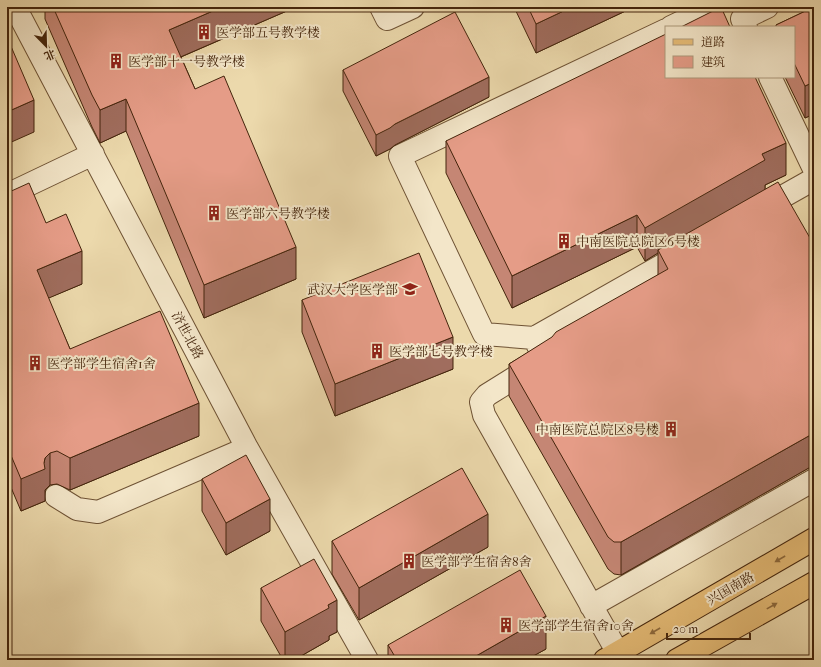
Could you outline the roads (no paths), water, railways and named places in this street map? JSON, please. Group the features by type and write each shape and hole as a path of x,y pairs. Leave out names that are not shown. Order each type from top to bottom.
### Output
{"main road":[{"name":"兴国南路","path":"611,656 814,539"},
{"path":"677,660 814,583"}],"street":[{"name":"济世北路","path":"15,7 247,448 367,660"},
{"path":"381,7 387,19 413,7"},
{"path":"674,26 713,7"},
{"path":"742,18 767,7"},
{"path":"665,30 400,156 484,334 534,338 704,241"},
{"path":"770,78 814,170"},
{"path":"7,195 93,154"},
{"path":"744,218 814,179"},
{"path":"534,338 545,359 486,395 481,402 481,406 484,415 592,606 611,656"},
{"path":"56,496 78,509 98,512 247,448"},
{"path":"592,606 814,480"}],"place":[{"name":"医学部五号教学楼","path":"204,32"},
{"name":"医学部十一号教学楼","path":"116,61"},
{"name":"医学部六号教学楼","path":"214,213"},
{"name":"中南医院总院区6号楼","path":"564,241"},
{"name":"武汉大学医学部","path":"410,289"},
{"name":"医学部七号教学楼","path":"377,351"},
{"name":"医学部学生宿舍1舍","path":"35,363"},
{"name":"中南医院总院区8号楼","path":"671,429"},
{"name":"医学部学生宿舍8舍","path":"409,561"},
{"name":"医学部学生宿舍10舍","path":"506,625"}]}
